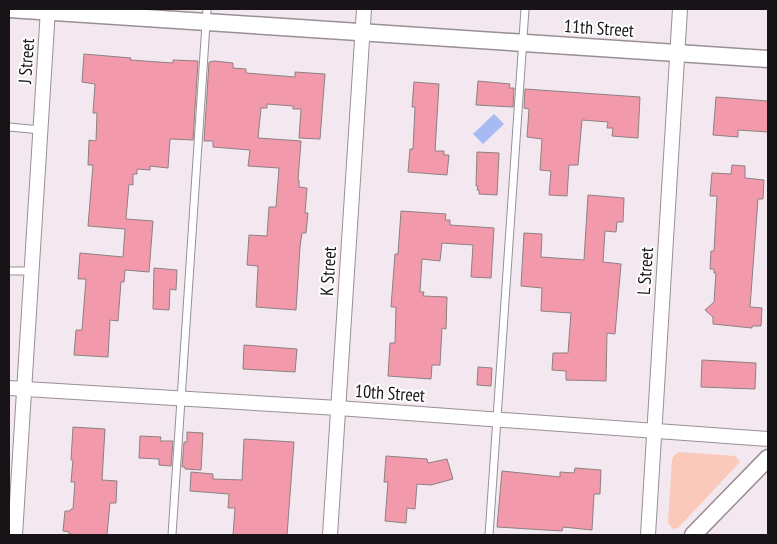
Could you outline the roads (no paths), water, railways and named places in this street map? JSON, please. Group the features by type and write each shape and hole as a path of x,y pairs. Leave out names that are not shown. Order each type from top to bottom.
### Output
{"street":[{"name":"11th Street","path":"9,9 207,16 362,32 768,59"},
{"name":"K Street","path":"330,535 364,9"},
{"name":"L Street","path":"648,535 680,9"},
{"name":"J Street","path":"15,535 48,10"},
{"name":"10th Street","path":"9,388 338,408 768,439"},
{"path":"693,535 768,458"}],"lane":[{"path":"490,535 526,9"},
{"path":"172,535 207,16"},
{"path":"9,128 41,130"},
{"path":"9,270 32,272"}],"water":[{"path":"494,114 504,124 483,144 473,134"}]}
